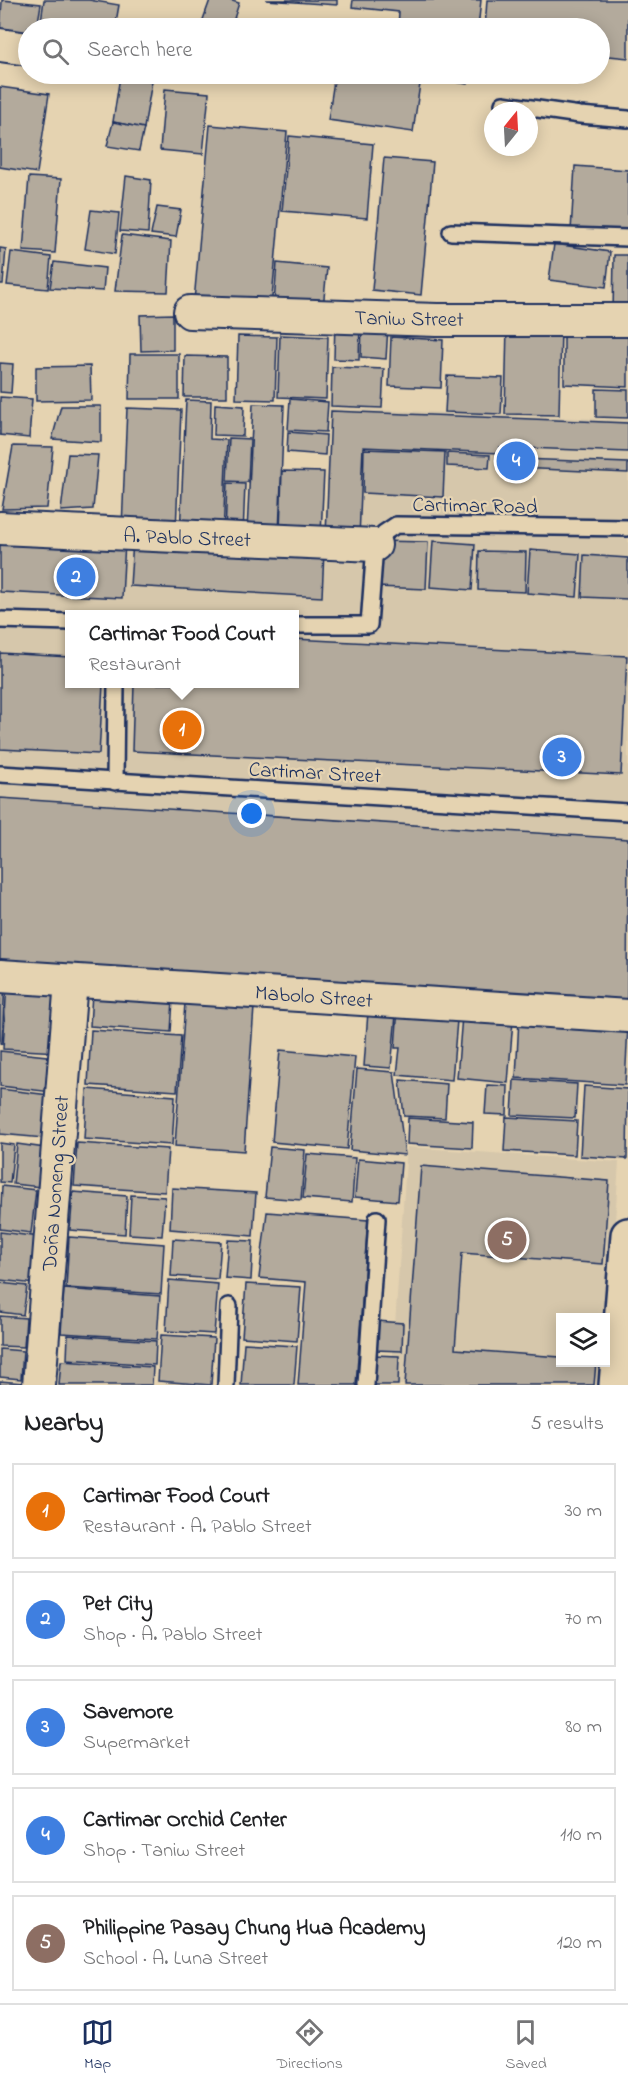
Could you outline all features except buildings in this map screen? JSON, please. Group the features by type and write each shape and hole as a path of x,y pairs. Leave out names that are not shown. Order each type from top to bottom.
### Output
{"street":[{"path":"0,45 18,48"},
{"name":"Taniw Street","path":"190,312 437,320 628,320"},
{"name":"A. Pablo Street","path":"0,528 375,544"},
{"name":"Mabolo Street","path":"0,976 628,1016"},
{"name":"Doña Noneng Street","path":"39,1385 71,981"},
{"path":"616,1385 628,1235"}],"lane":[{"path":"538,109 628,119"},
{"path":"451,232 628,238"},
{"name":"Cartimar Road","path":"375,544 384,533 396,525 628,528"},
{"path":"299,625 369,625 375,544"},
{"path":"0,620 65,622"},
{"path":"116,688 116,782"},
{"name":"Cartimar Street","path":"0,774 628,812"},
{"path":"366,1385 377,1219"},
{"path":"226,1385 229,1306"}],"shaded area":[{"path":"330,408 628,420 628,1005 0,965 0,533 324,546"},
{"path":"407,1147 619,1162 609,1313 556,1313 556,1367 606,1367 604,1385 391,1385"}],"place":[{"name":"Cartimar Orchid Center","path":"516,461"},
{"name":"Pet City","path":"76,577"},
{"name":"Cartimar Food Court","path":"182,730"},
{"name":"Savemore","path":"562,757"},
{"name":"Philippine Pasay Chung Hua Academy","path":"507,1240"}]}
